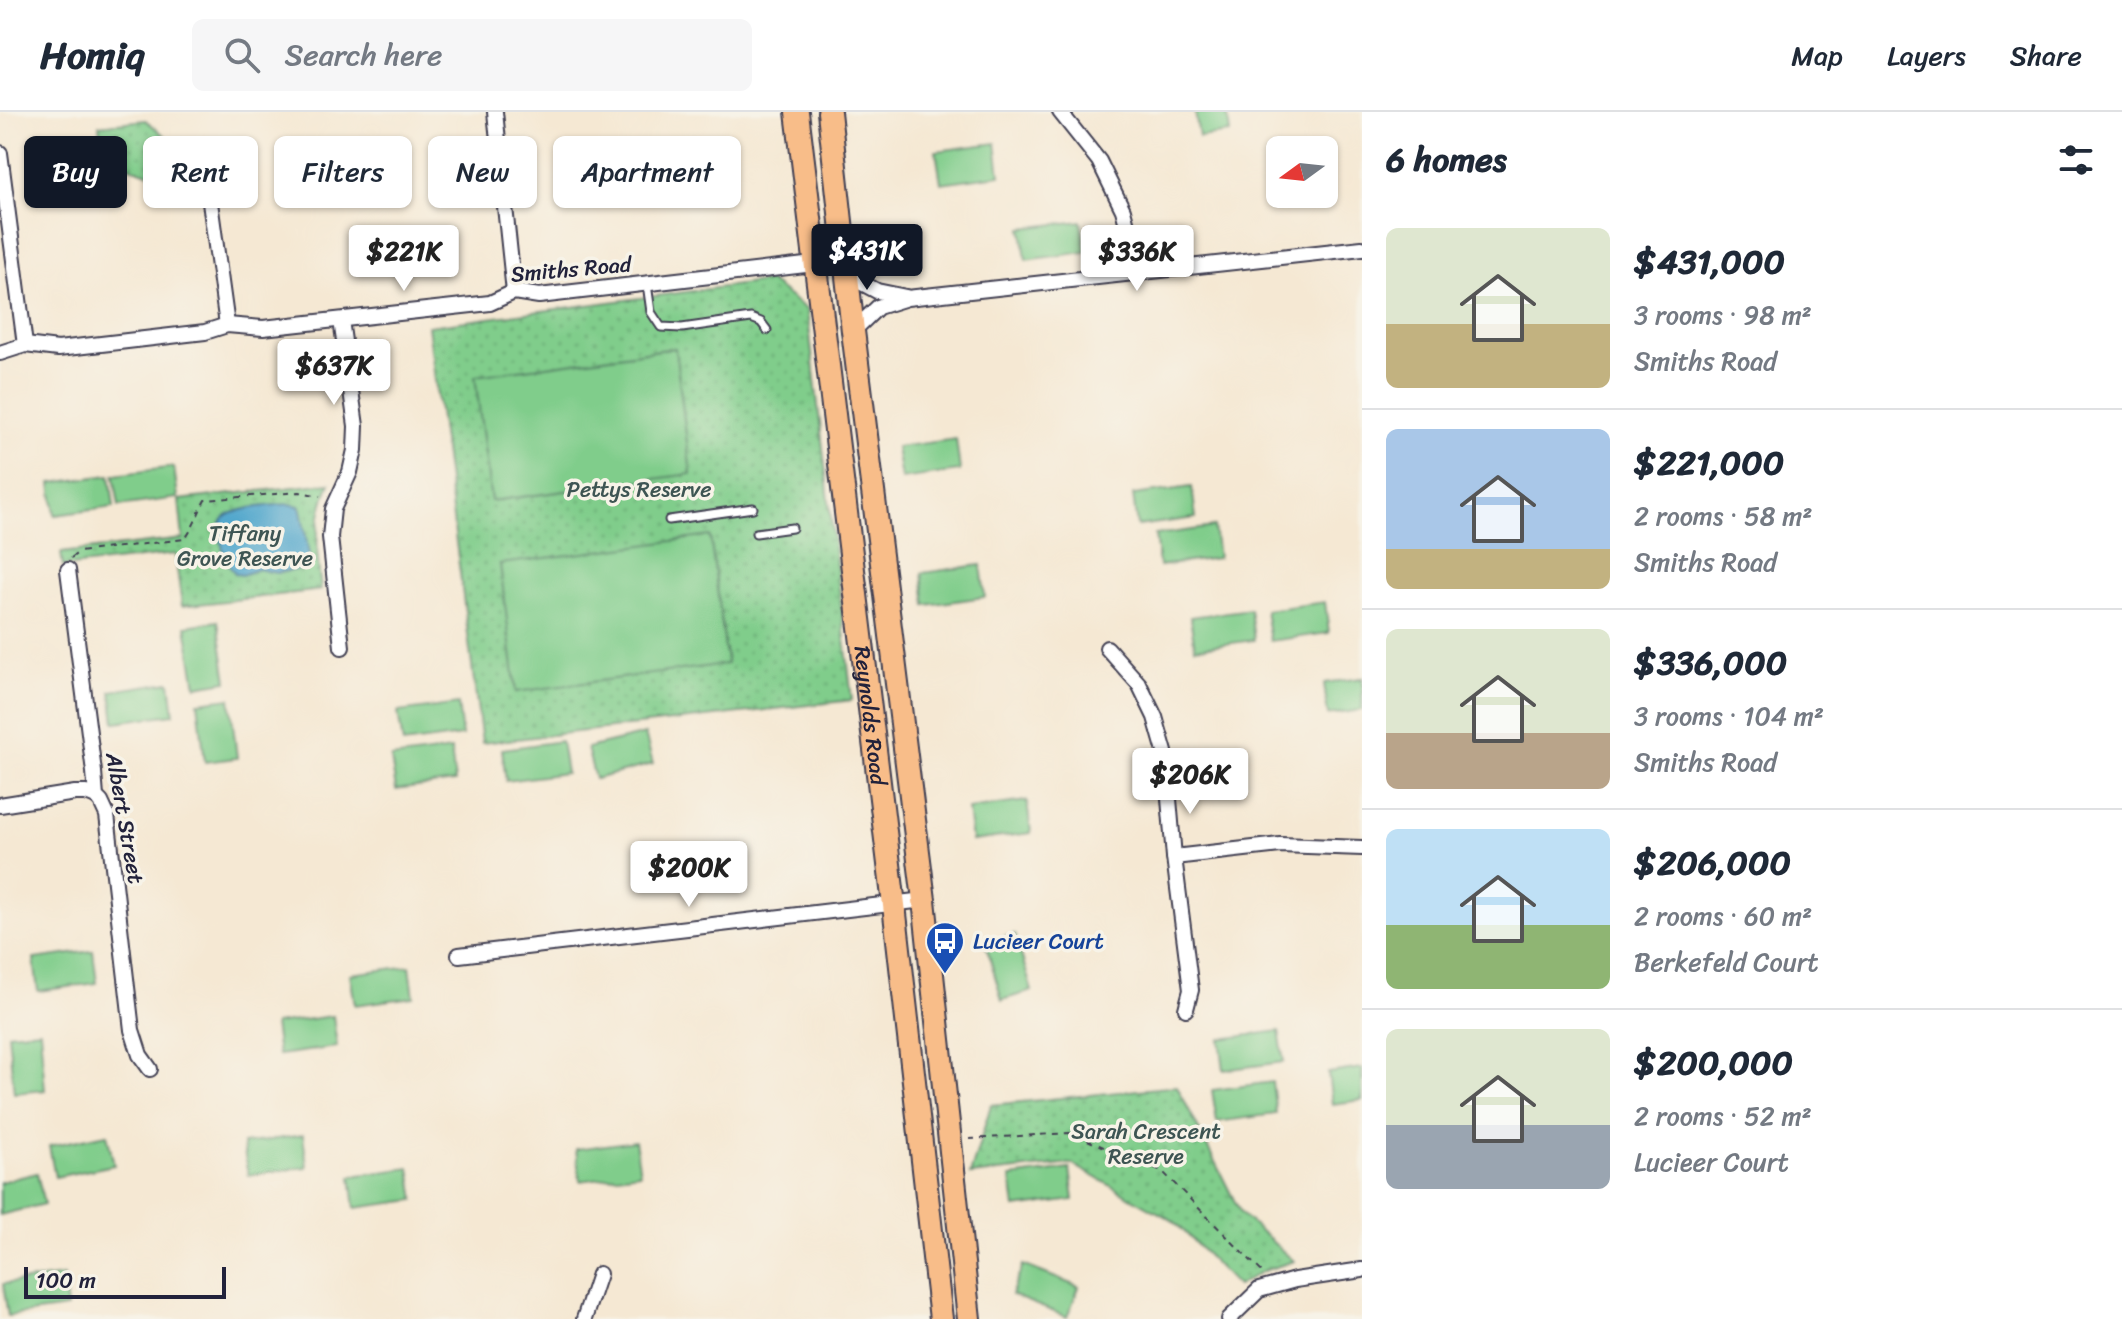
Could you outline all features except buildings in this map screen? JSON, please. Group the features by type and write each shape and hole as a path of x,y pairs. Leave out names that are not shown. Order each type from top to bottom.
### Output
{"main road":[{"name":"Reynolds Road","path":"797,112 941,1319"},
{"name":"Reynolds Road","path":"829,112 924,900 969,1319"},
{"path":"814,264 846,267"}],"street":[{"path":"495,112 514,292"},
{"path":"1060,112 1099,161 1123,210 1140,274"},
{"path":"0,153 25,345"},
{"path":"211,208 227,325"},
{"path":"853,331 878,307 907,298 1362,248"},
{"name":"Smiths Road","path":"0,353 25,345 58,349 205,332 227,325 263,328 341,320 490,303 514,292 539,296 814,264"},
{"path":"846,267 877,291 907,298"},
{"path":"341,320 356,426 350,472 333,509 330,537 342,647"},
{"name":"Albert Street","path":"68,570 96,797 107,815 132,1030 140,1055 150,1069"},
{"path":"1107,648 1139,684 1155,717 1165,752 1174,857 1191,990 1186,1009"},
{"path":"0,805 75,793 96,797"},
{"path":"1174,857 1280,845 1362,848"},
{"path":"459,955 924,900"},
{"path":"1229,1319 1259,1290 1295,1280 1362,1270"},
{"path":"584,1319 599,1274"}],"lane":[{"path":"647,284 651,312 661,327 682,328 751,318 761,322 767,330"},
{"path":"669,520 753,508"},
{"path":"756,533 792,528"}],"path":[{"path":"68,570 72,555 79,552 185,539 193,529 205,500 300,492 320,496"},
{"path":"963,1140 1070,1133 1162,1171 1276,1285"}],"green space":[{"path":"1195,112 1227,112 1230,133 1199,137"},
{"path":"146,120 165,136 143,136 143,171 127,166 127,136 100,136 99,125"},
{"path":"996,143 1000,175 941,183 936,151"},
{"path":"1081,221 1086,252 1026,260 1022,228"},
{"name":"Pettys Reserve","path":"769,281 807,310 852,700 482,743 428,326"},
{"path":"675,348 691,474 491,501 475,376"},
{"path":"956,439 960,471 901,479 896,447"},
{"path":"174,467 178,498 119,506 114,475"},
{"path":"110,475 114,507 55,515 51,483"},
{"name":"Tiffany Grove Reserve","path":"330,483 321,510 318,535 321,590 182,606 175,554 63,567 61,553 183,539 179,500"},
{"path":"1192,487 1196,518 1137,526 1133,495"},
{"path":"1214,527 1218,558 1159,566 1155,535"},
{"path":"710,536 727,664 516,692 500,564"},
{"path":"981,565 985,597 926,605 922,573"},
{"path":"1325,602 1329,633 1270,641 1265,610"},
{"path":"1250,609 1254,640 1195,648 1190,617"},
{"path":"218,621 227,681 196,686 186,626"},
{"path":"1362,678 1362,710 1328,715 1324,683"},
{"path":"170,682 174,714 115,722 111,691"},
{"path":"230,698 237,758 205,762 198,702"},
{"path":"458,704 462,736 403,744 398,712"},
{"path":"645,734 653,764 595,779 587,748"},
{"path":"561,741 566,773 506,781 502,749"},
{"path":"451,750 455,782 396,790 391,758"},
{"path":"1027,801 1031,833 972,841 968,809"},
{"path":"1015,934 1032,991 1002,1000 985,942"},
{"path":"93,951 97,983 38,991 34,959"},
{"path":"410,966 414,997 355,1005 350,974"},
{"path":"333,1016 337,1047 278,1055 274,1024"},
{"path":"40,1030 45,1090 14,1093 8,1033"},
{"path":"1279,1031 1284,1062 1224,1070 1220,1039"},
{"path":"1362,1068 1362,1100 1332,1104 1328,1073"},
{"path":"1272,1082 1276,1114 1217,1122 1212,1090"},
{"name":"Sarah Crescent Reserve","path":"1177,1086 1241,1214 1294,1261 1263,1271 1237,1286 1175,1222 1072,1164 970,1175 991,1105"},
{"path":"107,1134 114,1165 55,1177 49,1146"},
{"path":"303,1135 307,1167 248,1175 243,1144"},
{"path":"635,1141 640,1173 580,1181 576,1149"},
{"path":"410,1168 415,1200 355,1208 351,1176"},
{"path":"1070,1169 1074,1200 1015,1208 1011,1177"},
{"path":"37,1173 44,1204 0,1215 0,1182"},
{"path":"1023,1265 1079,1287 1067,1317 1011,1295"},
{"path":"63,1276 67,1308 8,1316 3,1284"}],"water":[{"path":"289,504 299,506 301,510 310,560 306,568 276,573 258,569 236,574 228,565 222,546 222,521 243,510"}],"place":[{"name":"Lucieer Court","path":"945,975"}]}
